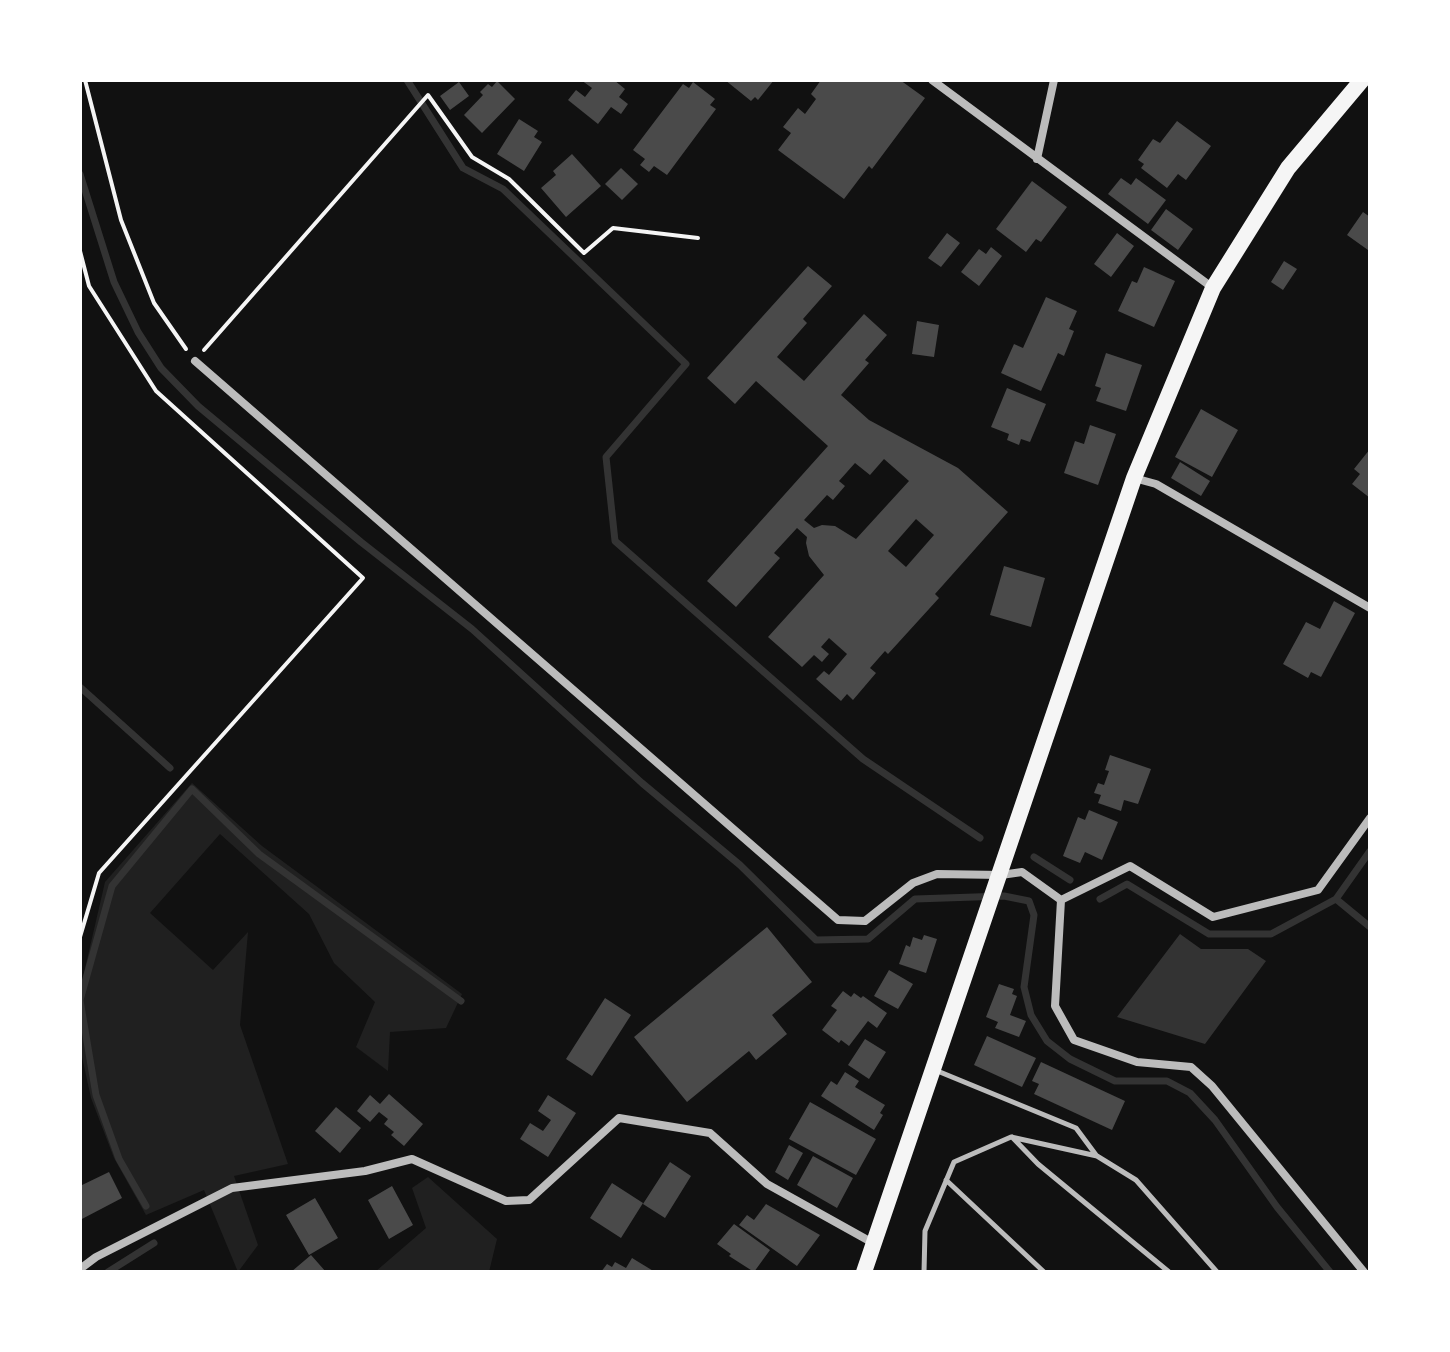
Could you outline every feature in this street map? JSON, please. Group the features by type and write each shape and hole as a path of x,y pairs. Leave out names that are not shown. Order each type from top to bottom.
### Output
{"main road":[{"path":"864,1272 1134,478 1213,288 1288,168 1362,80"}],"street":[{"path":"932,80 1213,288"},
{"path":"1037,159 1054,80"},
{"path":"195,361 838,920 865,921 913,883 937,874 1001,875 1022,872 1061,900"},
{"path":"1134,478 1156,484 1370,608"},
{"path":"1061,900 1130,866 1213,917 1318,890 1370,818"},
{"path":"1061,900 1055,1006 1074,1040 1137,1062 1191,1067 1212,1086 1364,1272"},
{"path":"80,1269 133,1237 232,1188 365,1171 412,1159 506,1201 529,1200 619,1118 710,1133 767,1184 874,1243"}],"lane":[{"path":"934,1069 1076,1128 1097,1156"},
{"path":"1011,1137 1038,1164 1169,1272"},
{"path":"924,1272 925,1231 954,1162 1011,1137 1097,1156 1136,1180 1217,1272"},
{"path":"946,1180 1044,1272"}],"path":[{"path":"85,80 121,220 154,303 195,361 428,95 472,157 509,179 584,253 613,228 698,238"},
{"path":"80,251 89,286 156,391 363,578 99,873 80,937"}],"shaded area":[{"path":"192,783 262,846 462,994 446,1028 390,1032 388,1071 356,1047 375,1002 334,963 309,914 220,834 150,913 213,970 248,932 240,1025 288,1164 234,1176 258,1245 238,1272 204,1190 146,1215 114,1158 91,1098 80,1048 80,990 105,882"},
{"path":"1180,934 1201,949 1248,949 1266,961 1205,1044 1117,1017"},
{"path":"428,1177 497,1239 489,1272 375,1272 426,1228 412,1188"}],"building":[{"path":"581,80 614,80 625,89 619,97 628,104 621,114 611,107 598,124 568,100 576,90 585,97 592,88"},
{"path":"725,80 774,80 758,100 755,97 751,101"},
{"path":"821,80 900,80 925,98 872,169 869,166 844,199 778,150 791,133 783,127 798,108 805,114 816,99 811,94"},
{"path":"497,81 515,99 482,133 464,115 483,95 480,92"},
{"path":"459,82 469,96 450,110 440,96"},
{"path":"693,82 715,99 710,105 716,109 667,175 654,166 649,172 640,165 645,159 633,150 683,84 689,88"},
{"path":"519,119 538,131 534,137 542,142 524,171 497,154"},
{"path":"1177,121 1211,146 1186,180 1178,174 1167,188 1141,168 1144,164 1138,160 1153,139 1160,143"},
{"path":"572,154 601,186 566,217 541,188 556,175 553,171"},
{"path":"621,168 638,184 622,200 605,184"},
{"path":"1121,178 1131,185 1136,178 1166,200 1148,224 1108,194"},
{"path":"1032,181 1067,207 1041,242 1036,239 1026,252 996,229"},
{"path":"1166,209 1193,229 1178,250 1151,230"},
{"path":"1363,212 1370,217 1368,250 1347,235"},
{"path":"947,233 960,243 941,267 928,258"},
{"path":"1117,233 1134,246 1111,277 1094,264"},
{"path":"991,247 1002,256 979,286 961,272 979,249 986,254"},
{"path":"1284,261 1297,269 1283,290 1271,282"},
{"path":"808,266 832,286 803,319 807,323 777,357 804,381 864,314 887,335 865,360 869,363 841,395 869,420 958,468 1008,512 935,594 939,598 888,654 885,651 870,668 876,673 853,700 847,694 841,701 816,679 824,671 829,675 847,654 829,638 821,647 829,654 822,662 814,655 802,667 768,637 824,575 809,556 807,537 797,528 774,553 780,558 736,607 707,581 828,446 756,381 735,404 707,378","holes":["884,459 909,481 856,539 835,526 814,528 804,520 827,495 833,500 845,486 839,481 855,463 870,475","916,519 934,535 906,567 888,551"]},
{"path":"1144,267 1175,281 1154,327 1118,311 1132,281 1137,283"},
{"path":"1046,297 1077,311 1069,329 1074,331 1064,356 1058,353 1041,391 1001,373 1014,344 1023,348"},
{"path":"917,321 939,325 934,357 912,354"},
{"path":"1106,353 1142,365 1126,411 1096,401 1101,388 1095,386"},
{"path":"1007,388 1046,404 1030,442 1021,439 1019,445 1007,440 1009,434 991,427"},
{"path":"1201,409 1238,430 1212,477 1175,457"},
{"path":"1090,425 1116,434 1098,485 1064,473 1075,441 1084,444"},
{"path":"1370,449 1370,498 1352,484 1360,474 1354,469"},
{"path":"1180,462 1210,481 1201,496 1171,478"},
{"path":"1004,566 1045,578 1031,627 990,615"},
{"path":"1334,601 1355,613 1321,677 1311,672 1308,678 1283,664 1306,622 1320,629"},
{"path":"1110,755 1151,769 1138,804 1124,800 1121,811 1098,803 1101,795 1094,793 1098,783 1104,785"},
{"path":"1089,810 1118,822 1102,860 1085,852 1080,863 1063,856 1078,817 1085,820"},
{"path":"767,927 812,982 772,1015 787,1034 756,1060 749,1051 687,1102 634,1037"},
{"path":"924,935 937,939 926,973 899,964 906,945 910,947 913,937 922,940"},
{"path":"889,970 913,984 898,1009 874,996"},
{"path":"999,984 1014,989 1012,994 1017,996 1010,1015 1026,1021 1019,1037 995,1028 998,1022 986,1017"},
{"path":"843,991 851,997 854,993 861,998 863,996 887,1013 877,1028 868,1021 849,1046 841,1040 839,1043 822,1030 837,1010 831,1006"},
{"path":"605,998 631,1015 592,1076 566,1059"},
{"path":"987,1036 1036,1058 1022,1087 974,1065"},
{"path":"865,1039 886,1052 869,1079 848,1065"},
{"path":"1041,1062 1125,1101 1112,1130 1034,1094 1039,1084 1032,1081"},
{"path":"845,1072 859,1081 855,1087 885,1105 874,1130 821,1096 831,1081 837,1085"},
{"path":"389,1094 423,1124 404,1146 391,1135 394,1132 384,1124 388,1119 379,1112 370,1122 357,1111 370,1095 380,1104"},
{"path":"548,1095 576,1113 548,1157 520,1139 530,1123 543,1131 551,1120 538,1111"},
{"path":"810,1102 876,1139 856,1175 789,1139"},
{"path":"336,1107 361,1128 340,1153 315,1131"},
{"path":"789,1145 803,1153 788,1180 775,1172"},
{"path":"813,1156 853,1178 837,1208 797,1185"},
{"path":"670,1162 691,1176 665,1218 643,1204"},
{"path":"109,1172 122,1198 80,1220 80,1186"},
{"path":"612,1183 643,1203 621,1238 590,1218"},
{"path":"392,1186 413,1225 389,1239 368,1200"},
{"path":"315,1198 338,1238 309,1255 286,1215"},
{"path":"766,1204 820,1235 797,1266 739,1225 747,1215 754,1220"},
{"path":"734,1224 770,1250 754,1272 717,1244"},
{"path":"311,1255 326,1272 291,1272"},
{"path":"632,1258 655,1272 601,1272 607,1264 612,1267 615,1262 626,1268"}],"waterway":[{"path":"407,80 463,168 503,189 686,364 606,457 615,541 863,759 980,838"},
{"path":"80,174 114,282 138,332 161,368 198,406 361,542 472,629 642,783 740,865 816,940 868,939 915,899 1004,896 1029,901 1034,915 1024,987 1031,1015 1047,1041 1070,1059 1115,1081 1167,1081 1190,1093 1215,1120 1277,1207 1330,1272"},
{"path":"80,687 170,768"},
{"path":"80,1000 112,886 192,789 259,854 461,1001"},
{"path":"1336,899 1370,851"},
{"path":"1034,857 1070,880"},
{"path":"1100,899 1127,884 1209,934 1271,934 1336,899 1370,927"},
{"path":"80,1000 96,1095 119,1159 146,1206"},
{"path":"108,1272 154,1243"}]}
